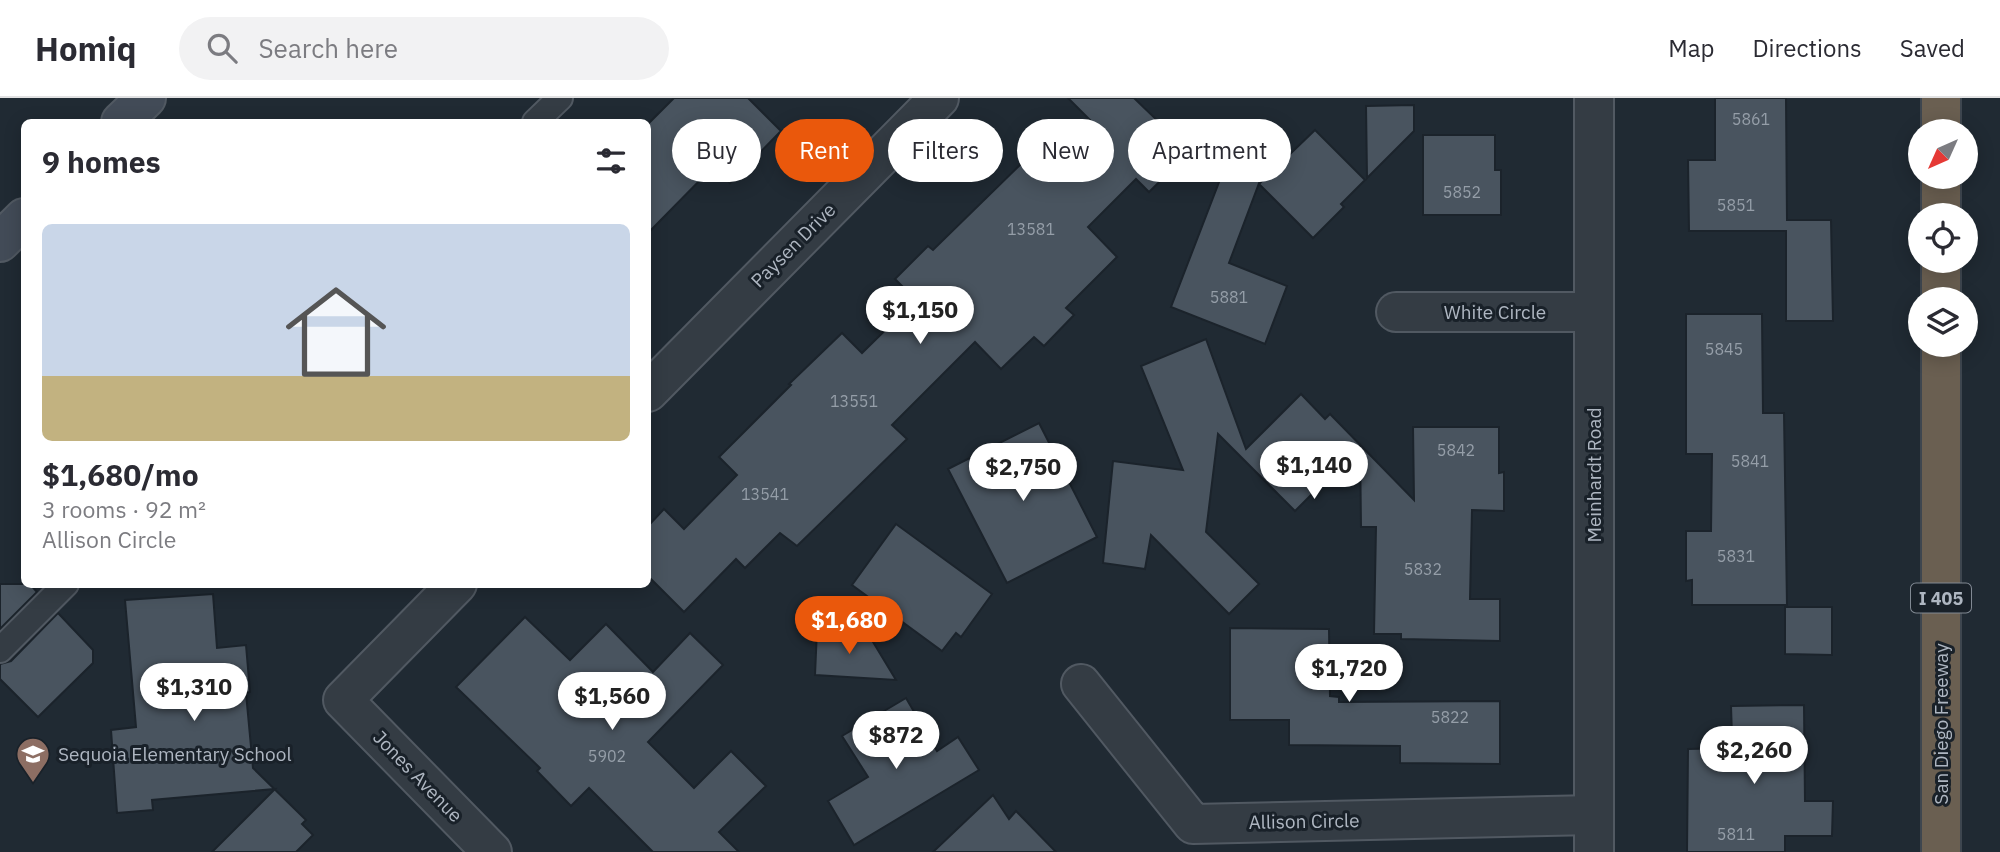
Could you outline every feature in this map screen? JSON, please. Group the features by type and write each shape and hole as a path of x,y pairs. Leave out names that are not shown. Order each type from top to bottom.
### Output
{"highway":[{"path":"1941,98 1941,119"},
{"name":"San Diego Freeway","path":"1941,357 1941,852"}],"main road":[{"path":"124,119 146,98"},
{"path":"0,242 21,221"}],"street":[{"name":"Paysen Drive","path":"651,389 939,98"},
{"name":"Meinhardt Road","path":"1594,98 1594,834"},
{"name":"White Circle","path":"1396,312 1594,312"},
{"name":"Jones Avenue","path":"453,588 343,700 492,852"},
{"name":"Allison Circle","path":"1081,684 1194,824 1594,834"}],"lane":[{"path":"538,119 560,98"},
{"path":"0,650 62,588"}],"building":[{"path":"674,98 748,98 775,125 775,137 761,151 761,119 672,119 672,182 698,182 651,230 651,121"},
{"path":"1068,98 1134,98 1156,119 1128,119 1128,182 1133,182 1088,227 1117,257 1066,308 1074,315 1044,346 1034,337 1001,369 975,342 892,425 907,439 797,546 780,533 745,568 736,559 684,612 651,579 651,523 664,509 684,529 737,475 719,457 842,333 862,353 916,300 895,279 928,246 933,250 1017,168 1017,182 1114,182 1114,119 1089,119"},
{"path":"1715,98 1786,98 1787,220 1831,220 1833,321 1786,321 1786,231 1689,231 1688,160 1715,160"},
{"path":"1414,105 1414,131 1367,178 1366,106"},
{"path":"1315,130 1365,180 1341,204 1344,207 1313,238 1259,184 1291,182 1291,153"},
{"path":"1423,135 1495,135 1495,170 1501,170 1501,215 1423,215"},
{"path":"1139,182 1159,182 1149,192"},
{"path":"1219,182 1259,182 1229,263 1287,286 1265,344 1171,307"},
{"path":"1686,314 1762,314 1763,413 1784,413 1787,605 1692,605 1692,580 1686,581 1686,531 1711,531 1712,454 1686,454"},
{"path":"1206,339 1246,449 1301,394 1325,419 1330,414 1414,500 1413,427 1499,427 1499,473 1504,472 1504,511 1472,510 1470,599 1500,599 1500,641 1401,639 1401,634 1374,634 1376,527 1361,527 1360,446 1295,511 1218,434 1206,532 1259,584 1229,614 1151,535 1145,569 1103,563 1113,461 1183,470 1141,366"},
{"path":"1039,423 1097,537 1007,583 948,469"},
{"path":"896,524 992,594 961,637 956,633 942,651 852,585"},
{"path":"0,584 21,584 21,588 34,588 37,592 0,629"},
{"path":"213,594 217,648 246,645 250,692 246,693 253,768 274,789 152,800 153,810 117,813 111,730 136,727 125,600"},
{"path":"1785,607 1832,607 1832,655 1785,654"},
{"path":"58,613 93,650 93,663 38,717 0,679 0,664 11,661"},
{"path":"525,617 570,660 606,624 653,672 690,633 723,665 648,742 694,788 731,751 766,786 719,832 739,852 653,852 589,788 571,806 537,771 540,768 456,687"},
{"path":"1230,628 1329,629 1330,696 1339,697 1339,702 1500,701 1500,764 1400,763 1400,746 1289,745 1289,720 1230,720"},
{"path":"817,629 867,632 896,680 815,675"},
{"path":"906,698 937,751 958,737 979,770 854,845 828,801 868,777 842,736"},
{"path":"1804,705 1805,801 1833,801 1832,836 1785,836 1785,852 1687,852 1688,749 1728,748 1729,736 1732,737 1731,706"},
{"path":"275,789 306,820 302,824 313,835 296,852 212,852"},
{"path":"993,795 1009,819 1016,811 1056,852 933,852"}],"place":[{"name":"Sequoia Elementary School","path":"33,784"}]}
